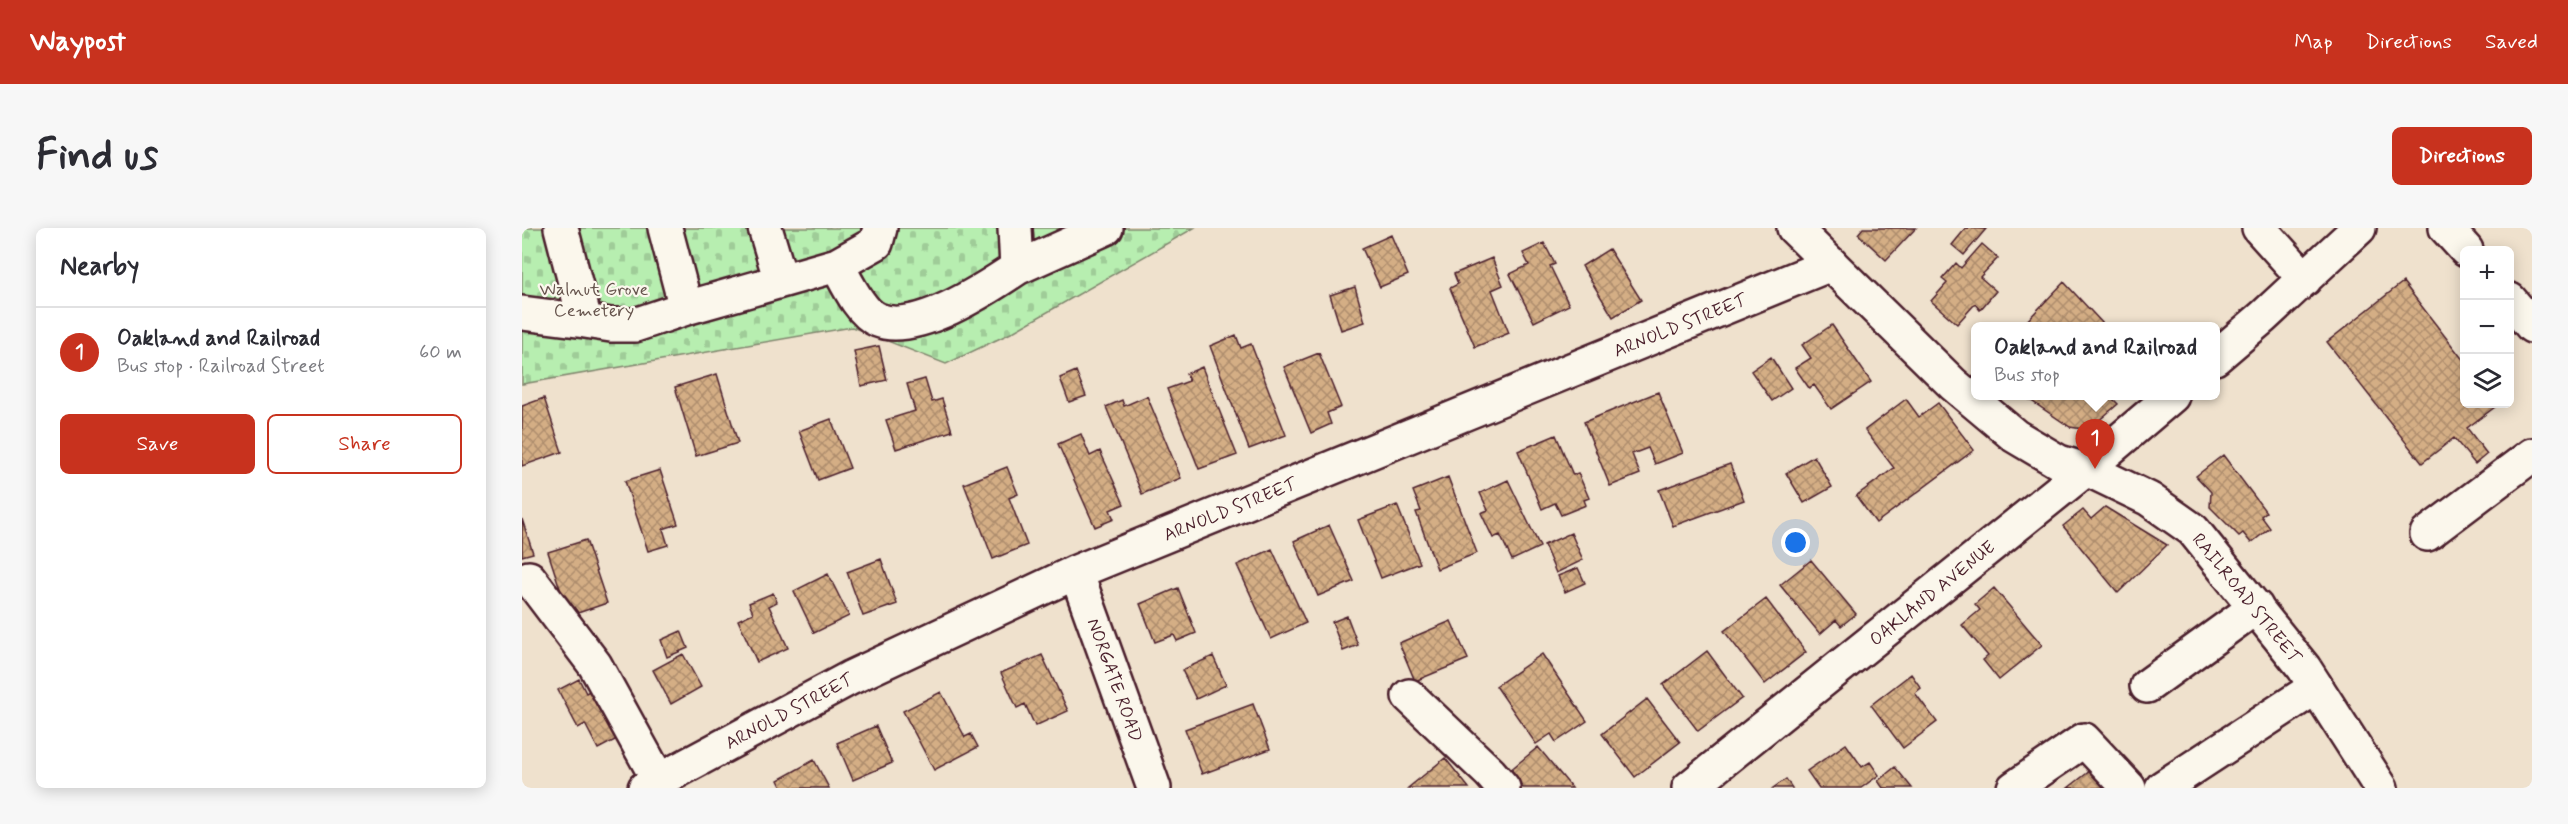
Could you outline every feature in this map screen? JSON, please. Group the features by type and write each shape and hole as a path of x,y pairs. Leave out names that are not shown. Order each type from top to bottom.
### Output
{"street":[{"path":"561,228 585,321"},
{"path":"664,228 686,308"},
{"path":"765,228 781,281"},
{"path":"522,313 611,325 635,325 837,265 876,243 880,228"},
{"path":"1015,228 1017,268"},
{"path":"837,265 856,300 876,320 898,324 929,316 992,285 1017,268 1106,228"},
{"name":"RAILROAD STREET","path":"1794,228 1971,399"},
{"path":"2259,228 2305,279"},
{"path":"2220,354 2359,228"},
{"path":"2446,228 2462,246"},
{"name":"ARNOLD STREET","path":"652,784 850,678 1076,572 1831,264"},
{"path":"2514,305 2532,326"},
{"name":"RAILROAD STREET","path":"1972,400 2015,436 2059,462 2085,470 2149,498 2193,530 2256,607 2316,687 2381,788"},
{"name":"OAKLAND AVENUE","path":"1689,788 2085,470 2167,400"},
{"path":"2427,534 2532,455"},
{"name":"NORGATE ROAD","path":"1076,572 1154,788"},
{"path":"529,578 595,665 652,784"},
{"path":"2147,686 2256,607"},
{"path":"2162,788 2316,687"},
{"path":"1409,696 1503,788"},
{"path":"2014,788 2084,740 2129,788"}],"green space":[{"name":"Walnut Grove Cemetery","path":"522,228 1194,228 1011,333 946,364 852,327 522,384"}],"building":[{"path":"1863,228 1916,228 1886,260 1858,234"},
{"path":"1966,228 1986,229 1964,255 1952,245"},
{"path":"1391,235 1408,275 1380,287 1362,248"},
{"path":"1544,243 1555,264 1550,266 1569,305 1534,322 1510,274 1529,265 1523,253"},
{"path":"1982,244 1998,258 1980,277 1996,291 1980,310 1975,304 1957,324 1931,301 1947,283 1942,279 1956,263 1961,268"},
{"path":"1609,249 1641,300 1613,317 1582,266"},
{"path":"1492,258 1503,285 1492,290 1509,333 1475,347 1450,288 1458,284 1454,274"},
{"path":"2064,282 2101,322 2026,322"},
{"path":"2403,282 2460,356 2460,408 2494,408 2467,428 2487,454 2475,464 2454,438 2422,463 2327,342"},
{"path":"1355,287 1365,322 1341,330 1330,295"},
{"path":"1832,325 1871,382 1831,409 1814,385 1809,388 1795,368 1811,358 1802,345"},
{"path":"1236,335 1241,348 1251,344 1286,435 1249,449 1210,346"},
{"path":"879,346 887,380 861,386 854,351"},
{"path":"1319,353 1341,407 1327,413 1331,424 1311,433 1284,367"},
{"path":"1771,357 1791,388 1772,401 1751,371"},
{"path":"1202,367 1237,455 1199,469 1167,389 1189,381 1186,374"},
{"path":"1076,371 1086,396 1069,402 1060,378"},
{"path":"717,374 738,443 696,456 675,387"},
{"path":"925,379 932,402 942,399 952,431 896,449 886,420 915,411 907,384"},
{"path":"1658,392 1683,453 1655,464 1648,448 1632,454 1640,474 1610,486 1584,422"},
{"path":"1147,396 1181,478 1142,494 1106,407 1122,400 1124,406"},
{"path":"544,398 562,452 522,466 522,406"},
{"path":"1906,399 1919,417 1938,403 1974,450 1876,523 1856,496 1894,468 1865,430"},
{"path":"2030,400 2114,400 2118,404 2088,430 2070,427"},
{"path":"831,419 850,468 818,480 799,431"},
{"path":"1081,434 1090,456 1100,451 1124,504 1110,510 1114,519 1095,527 1058,444"},
{"path":"1556,435 1573,475 1578,473 1589,498 1584,500 1586,505 1561,515 1555,503 1542,509 1518,451"},
{"path":"2223,455 2266,512 2261,516 2270,528 2251,543 2243,533 2239,536 2210,507 2211,492 2196,476"},
{"path":"1814,456 1832,487 1804,503 1786,473"},
{"path":"1730,464 1744,500 1673,526 1659,490"},
{"path":"1007,467 1018,494 1009,498 1027,545 993,559 964,484"},
{"path":"660,470 678,524 663,529 668,545 648,551 625,481"},
{"path":"1448,477 1477,553 1437,569 1416,512 1421,511 1413,491"},
{"path":"1508,480 1540,547 1512,560 1500,535 1493,538 1481,513 1488,510 1480,493"},
{"path":"1397,505 1420,563 1381,578 1358,520"},
{"path":"2105,507 2167,545 2118,593 2063,526 2083,510 2091,519"},
{"path":"522,519 533,553 522,556"},
{"path":"1329,525 1354,581 1318,596 1294,541"},
{"path":"1571,533 1583,560 1556,573 1544,545"},
{"path":"586,540 607,603 569,616 548,552"},
{"path":"1272,549 1306,623 1271,639 1237,565"},
{"path":"881,559 897,604 863,616 847,572"},
{"path":"1811,560 1856,614 1841,626 1836,620 1820,634 1780,585"},
{"path":"1578,568 1585,583 1565,592 1558,576"},
{"path":"828,574 849,616 814,633 794,591"},
{"path":"1178,588 1196,633 1177,641 1174,635 1155,642 1140,604"},
{"path":"1994,588 2042,645 1999,680 1983,660 1988,656 1962,625 1980,610 1975,604"},
{"path":"773,593 777,602 769,606 788,648 757,662 738,620 753,613 749,603"},
{"path":"1766,599 1806,652 1765,684 1724,631"},
{"path":"1347,616 1358,645 1343,651 1332,622"},
{"path":"1451,621 1468,659 1415,681 1399,643"},
{"path":"681,631 688,648 667,657 661,640"},
{"path":"1707,651 1742,698 1698,731 1663,685"},
{"path":"683,654 701,687 671,704 653,670"},
{"path":"1542,654 1587,721 1556,742 1551,734 1536,744 1496,686"},
{"path":"1042,655 1068,711 1035,726 1025,704 1017,708 1001,673"},
{"path":"1213,656 1226,685 1196,699 1182,670"},
{"path":"1911,674 1921,688 1915,693 1937,722 1903,748 1871,705"},
{"path":"579,679 586,693 593,689 619,738 598,749 585,724 578,728 558,690"},
{"path":"941,692 965,737 971,734 978,747 934,770 903,711"},
{"path":"1647,699 1680,742 1635,777 1602,734"},
{"path":"1253,704 1270,749 1202,774 1185,729"},
{"path":"876,726 892,763 853,780 837,743"},
{"path":"1846,744 1862,767 1870,762 1879,775 1861,788 1819,788 1807,771"},
{"path":"1538,747 1572,788 1523,788 1509,771"},
{"path":"1445,758 1469,788 1408,788"},
{"path":"814,760 829,788 782,788 778,780"},
{"path":"1895,767 1912,788 1883,788 1878,781"},
{"path":"2095,767 2111,788 2068,788"},
{"path":"1786,779 1792,788 1773,788"}],"place":[{"name":"Oakland and Railroad","path":"2095,469"}]}
